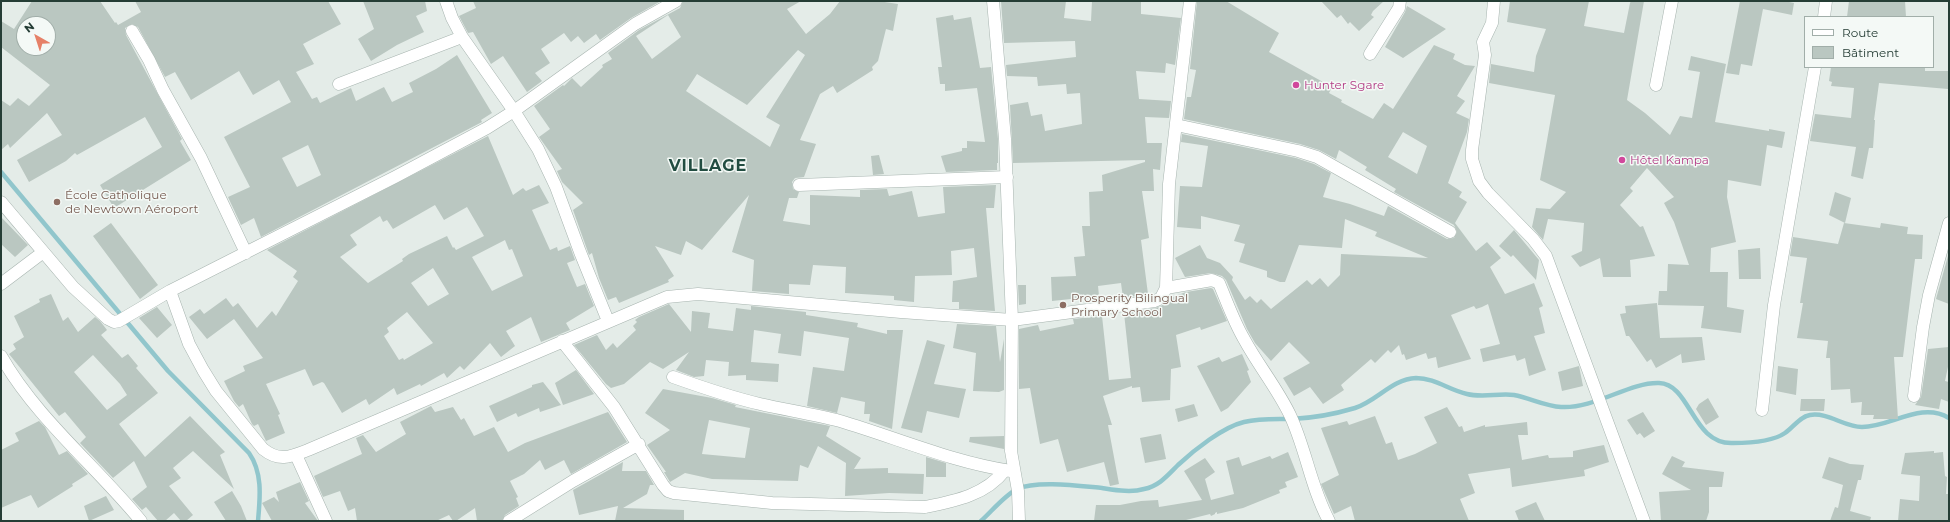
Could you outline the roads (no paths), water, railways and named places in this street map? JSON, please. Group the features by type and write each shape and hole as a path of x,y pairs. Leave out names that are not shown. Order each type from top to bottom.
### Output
{"street":[{"path":"446,1 452,18 462,37 514,111 538,149 556,187 608,321"},
{"path":"1,202 42,253 73,287 108,319 114,322 124,319 170,291 395,177 487,128 514,111 635,24 676,1"},
{"path":"993,1 1004,124 1007,177 1012,320 1010,470 1018,491 1018,518"},
{"path":"170,291 190,344 216,391 263,449 271,456 280,458 296,455 667,297 698,294 1012,320 1155,301 1161,298 1166,288 1169,184 1190,1"},
{"path":"1370,54 1399,8 1400,1"},
{"path":"1494,1 1492,23 1483,42 1485,55 1482,85 1472,150 1475,171 1479,181 1488,193 1533,239 1546,256 1644,521"},
{"path":"1656,85 1672,1"},
{"path":"1824,16 1826,1"},
{"path":"132,31 201,158 246,252"},
{"path":"339,84 462,37"},
{"path":"1762,410 1774,305 1815,68"},
{"path":"1176,125 1298,151 1317,157 1450,232"},
{"path":"799,185 1007,177"},
{"path":"1914,396 1927,308 1949,223"},
{"path":"1,284 42,253"},
{"path":"1166,288 1212,280 1219,283 1244,340 1289,413 1298,434 1321,506 1329,521"},
{"path":"562,341 614,407 668,491 772,503 925,507 949,502 984,490 1010,470"},
{"path":"1,356 20,384 50,421 141,521"},
{"path":"673,377 713,391 760,404 820,416 980,466 1010,470"},
{"path":"509,521 573,481 639,444"},
{"path":"296,455 326,521"}],"waterway":[{"path":"1,172 168,371 249,453 257,469 259,477 260,495 258,521"},
{"path":"981,521 1007,496 1017,489 1025,486 1059,484 1128,491 1149,488 1162,480 1200,446 1218,434 1236,425 1256,420 1308,418 1355,408 1363,405 1399,382 1416,378 1436,382 1467,394 1479,396 1514,395 1561,407 1574,407 1636,387 1659,383 1670,386 1678,393 1700,425 1709,435 1719,441 1733,443 1767,440 1780,436 1800,420 1810,415 1830,417 1849,425 1862,427 1873,426 1917,413 1928,412 1949,418"}],"place":[{"name":"Hunter Sgare","path":"1296,85"},
{"name":"Hôtel Kampa","path":"1622,160"},
{"name":"École Catholique de Newtown Aéroport","path":"57,202"},
{"name":"Prosperity Bilingual Primary School","path":"1063,305"}],"district":[{"name":"VILLAGE","path":"708,166"}]}
